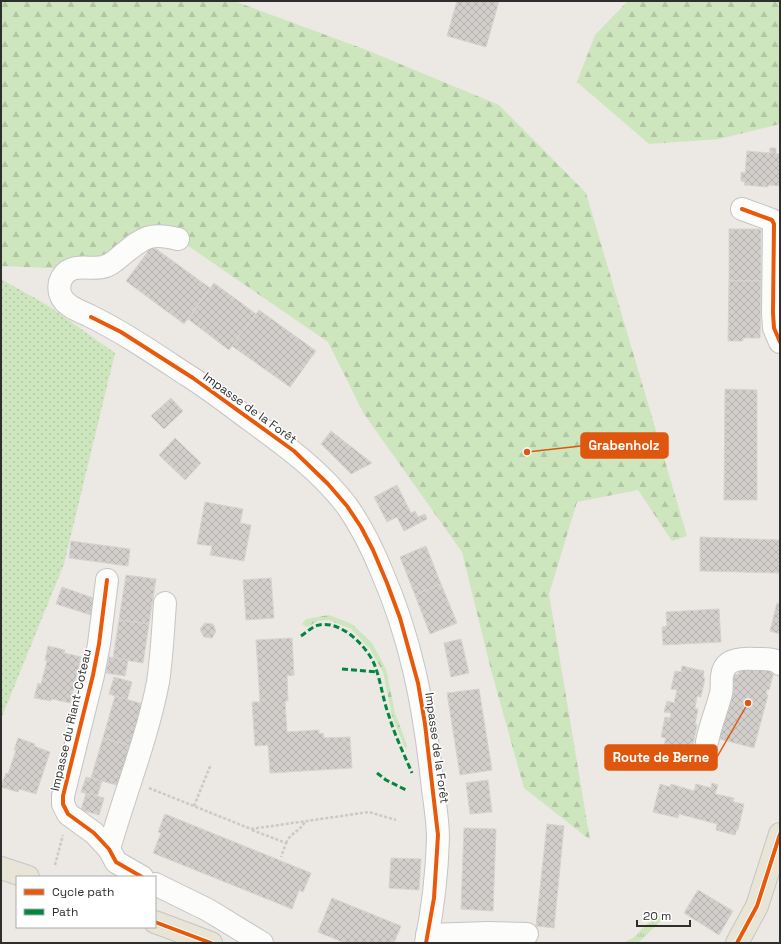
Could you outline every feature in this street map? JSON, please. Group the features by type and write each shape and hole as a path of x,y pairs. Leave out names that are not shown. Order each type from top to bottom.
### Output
{"main road":[{"path":"737,943 757,906 780,834"},
{"path":"1,868 25,876"},
{"path":"156,922 211,943"}],"street":[{"path":"742,210 772,220 774,224 773,313 774,328 780,342"},
{"name":"Impasse de la Forêt","path":"178,239 157,235 148,237 130,249 112,264 104,268 85,267 73,269 66,273 61,280 59,289 61,298 69,306 121,332 193,378 294,452 328,484 347,506 361,527 381,570 400,618 418,683 424,717 438,835 434,898 427,939"},
{"name":"Impasse du Riant-Coteau","path":"107,580 94,675 63,796 63,804 68,814 94,833 108,849 116,862 140,876"},
{"path":"108,849 153,706 160,668 165,603"},
{"path":"707,742 710,724 720,697 722,674 727,665 738,659 746,658 772,660 780,664"},
{"path":"156,884 208,910 262,943"},
{"path":"427,939 490,933 527,934"}],"path":[{"path":"194,806 211,764"},
{"path":"144,786 286,844"},
{"path":"251,829 369,812 396,820"},
{"path":"281,857 289,837 304,825 305,821"},
{"path":"55,865 64,831"}],"green space":[{"path":"1,1 234,1 364,49 499,105 586,193 687,536 672,541 638,490 577,502 549,594 590,840 524,788 491,670 462,552 364,414 328,342 178,239 73,269 1,266"},
{"path":"628,1 780,1 780,124 719,139 649,144 577,82 595,35"},
{"path":"1,279 47,305 115,353 64,564 1,719"},
{"path":"329,615 352,624 372,643 386,669 395,713 407,745 406,749 392,716 383,672 370,649 351,629 329,620 318,621 307,627 302,624 306,619"},
{"path":"655,916 660,916 661,921 638,943 623,943 633,938"}],"building":[{"path":"457,1 499,1 486,47 447,36"},
{"path":"770,148 776,148 776,154 780,154 780,186 768,185 768,187 744,185 745,182 741,181 741,172 745,173 747,151 770,153"},
{"path":"729,229 761,229 761,281 729,281"},
{"path":"152,246 210,288 184,324 126,281"},
{"path":"729,281 761,281 760,338 743,338 743,341 728,341"},
{"path":"214,283 256,314 229,350 188,319"},
{"path":"259,310 316,351 290,387 232,346"},
{"path":"725,389 757,390 757,500 724,500"},
{"path":"171,398 183,411 164,429 151,416"},
{"path":"331,431 372,463 351,474 321,444"},
{"path":"175,438 201,463 185,480 159,455"},
{"path":"397,485 411,513 415,511 418,517 425,514 427,519 404,531 397,517 387,522 374,497"},
{"path":"205,502 243,509 240,523 251,525 244,561 210,555 212,546 197,544"},
{"path":"700,537 780,540 780,573 700,571"},
{"path":"71,541 130,549 128,566 69,558"},
{"path":"426,546 441,584 415,595 400,557"},
{"path":"126,575 156,579 149,624 119,620"},
{"path":"271,578 274,618 246,620 243,580"},
{"path":"441,584 457,623 430,634 415,595"},
{"path":"62,587 96,599 91,615 56,604"},
{"path":"777,603 780,604 780,634 770,631"},
{"path":"719,609 721,642 663,645 662,627 667,626 666,612"},
{"path":"119,620 149,624 143,663 113,658"},
{"path":"205,623 213,624 216,631 212,638 204,637 200,629"},
{"path":"292,638 294,675 287,676 288,701 285,701 287,732 319,730 319,734 323,733 324,738 350,737 352,768 270,773 268,745 255,746 252,702 260,702 256,640"},
{"path":"461,639 469,673 451,677 444,643"},
{"path":"48,646 65,650 64,653 81,657 70,703 52,699 51,701 34,698 38,683 41,684 47,661 45,660"},
{"path":"109,657 128,660 125,676 106,673"},
{"path":"741,663 774,672 769,690 767,689 766,694 768,695 754,748 716,738 723,711 728,712 734,689 730,688 733,673 738,675"},
{"path":"682,666 704,671 703,678 705,678 701,697 697,696 695,708 698,709 695,724 697,725 693,745 689,744 688,750 664,745 666,738 661,737 665,717 670,718 671,713 664,712 667,701 674,703 677,690 671,689 675,671 681,672"},
{"path":"114,677 132,682 127,700 109,694"},
{"path":"479,689 492,770 460,775 447,693"},
{"path":"115,696 143,704 131,746 103,738"},
{"path":"18,738 35,744 34,746 50,752 36,794 19,789 18,792 1,787 6,773 8,774 16,750 14,750"},
{"path":"103,738 131,746 120,786 91,778"},
{"path":"86,777 102,781 97,797 81,792"},
{"path":"488,780 492,812 470,814 466,783"},
{"path":"712,783 718,785 715,794 734,798 733,802 744,804 738,830 737,829 735,835 716,830 717,824 679,814 678,818 653,812 660,784 670,787 671,784 694,791 696,784 711,788"},
{"path":"86,793 104,798 99,815 81,810"},
{"path":"165,814 311,873 303,892 299,890 292,909 153,853 161,833 158,832"},
{"path":"547,824 564,826 554,928 536,926"},
{"path":"464,828 496,829 493,911 461,909"},
{"path":"391,858 421,859 419,890 389,888"},
{"path":"698,890 733,911 719,935 684,913"},
{"path":"332,898 401,926 394,943 345,943 318,932"}],"marked path":[{"path":"301,636 319,625 327,625 345,631 360,643 375,666 391,723 412,773"},
{"path":"342,669 377,672"},
{"path":"377,773 386,780 408,791"}],"cycle path":[{"path":"742,209 772,220 774,224 773,313 774,328 780,342"},
{"path":"91,317 121,332 193,378 294,451 328,484 347,506 361,527 373,550 400,618 418,683 425,724 438,835 434,898 426,943"},
{"path":"107,580 99,644 93,675 63,796 63,804 68,814 94,833 109,849 116,862 140,876"},
{"path":"737,943 757,906 780,834"},
{"path":"156,922 211,943"}],"place":[{"name":"Grabenholz","path":"527,452"},
{"name":"Route de Berne","path":"748,703"}]}
